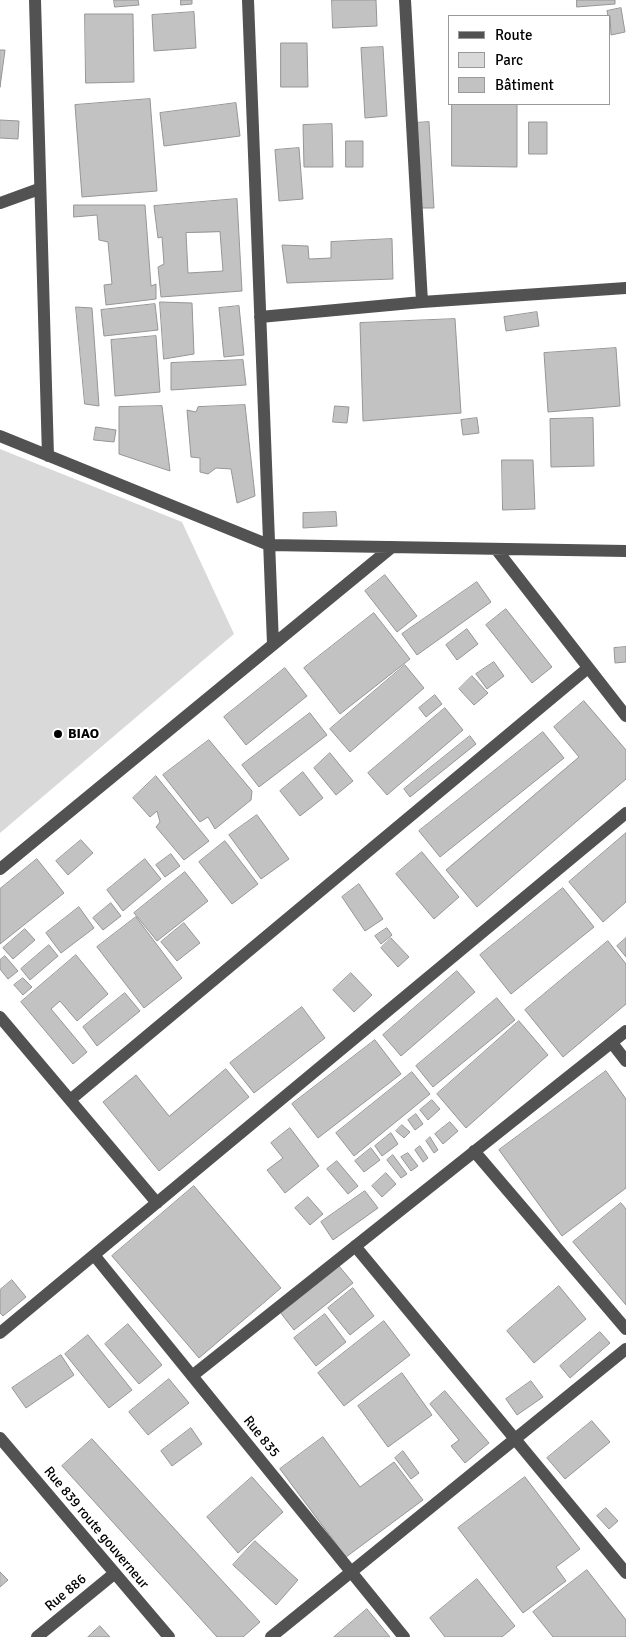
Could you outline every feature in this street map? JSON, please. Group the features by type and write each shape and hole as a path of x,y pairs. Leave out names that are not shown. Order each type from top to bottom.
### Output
{"street":[{"path":"35,0 48,456"},
{"path":"248,0 274,644"},
{"path":"405,0 422,302"},
{"path":"0,203 39,189"},
{"path":"260,317 422,302 626,288"},
{"path":"0,436 269,545 626,551"},
{"path":"0,869 392,547"},
{"path":"496,549 626,716"},
{"path":"70,1100 588,668"},
{"path":"0,1333 626,813"},
{"path":"0,1017 157,1203"},
{"path":"192,1376 626,1031"},
{"path":"612,1043 626,1060"},
{"path":"474,1151 626,1329"},
{"path":"355,1246 517,1438 626,1573"},
{"name":"Rue 835","path":"94,1255 404,1637"},
{"path":"272,1637 626,1349"},
{"name":"Rue 839 route gouverneur","path":"0,1438 169,1637"},
{"name":"Rue 886","path":"37,1637 115,1572"}],"green space":[{"name":"BIAO","path":"0,449 182,522 234,634 0,833"}],"building":[{"path":"114,0 138,0 139,5 115,7"},
{"path":"181,0 192,0 192,4 181,5"},
{"path":"332,0 376,0 377,26 333,28"},
{"path":"577,0 615,0 615,4 577,7"},
{"path":"621,8 625,32 611,35 611,15 608,15 607,11"},
{"path":"194,12 196,48 154,51 152,15"},
{"path":"85,14 133,14 134,82 86,83"},
{"path":"281,43 307,43 308,87 281,87"},
{"path":"383,47 387,116 365,118 361,48"},
{"path":"0,50 5,50 0,87"},
{"path":"150,99 157,191 82,197 75,105"},
{"path":"236,103 240,136 164,146 160,113"},
{"path":"452,105 517,105 517,167 452,166"},
{"path":"0,120 19,121 18,139 0,138"},
{"path":"429,122 434,208 419,208 414,123"},
{"path":"529,122 547,122 547,154 529,154"},
{"path":"332,124 333,167 304,167 303,125"},
{"path":"346,141 363,141 363,167 346,167"},
{"path":"299,148 303,199 279,201 275,150"},
{"path":"237,199 242,291 161,297 158,267 164,264 162,237 158,238 154,206","holes":["220,232 223,271 188,273 186,233"]},
{"path":"74,205 145,205 151,286 156,284 156,299 106,305 104,285 112,284 108,242 99,240 97,215 74,217"},
{"path":"392,239 393,279 287,283 282,245 308,246 309,259 331,258 331,242"},
{"path":"160,302 192,303 194,354 164,359"},
{"path":"155,304 158,330 104,336 101,310"},
{"path":"239,306 244,355 224,357 219,308"},
{"path":"76,307 92,308 99,406 85,404"},
{"path":"537,312 539,326 506,331 504,317"},
{"path":"455,319 461,413 363,421 360,323"},
{"path":"156,336 160,392 115,396 111,340"},
{"path":"616,348 620,406 548,412 544,353"},
{"path":"243,360 246,385 171,390 171,363"},
{"path":"245,405 255,496 237,503 231,469 216,468 208,474 200,472 200,458 191,457 187,410 196,412 198,407"},
{"path":"162,406 170,471 119,454 119,407"},
{"path":"335,406 349,407 347,423 333,422"},
{"path":"477,418 479,433 463,435 461,420"},
{"path":"593,418 594,466 551,467 550,419"},
{"path":"96,427 116,430 114,442 94,440"},
{"path":"502,460 533,460 535,509 503,510"},
{"path":"336,512 337,526 303,528 303,513"},
{"path":"385,575 417,616 397,632 365,591"},
{"path":"477,582 491,602 417,655 402,634"},
{"path":"506,609 552,667 532,683 486,625"},
{"path":"374,613 410,659 340,714 304,668"},
{"path":"467,629 478,644 457,660 446,645"},
{"path":"626,647 626,662 615,663 614,648"},
{"path":"494,662 504,676 487,689 476,674"},
{"path":"405,665 424,688 350,752 330,729"},
{"path":"285,668 307,696 246,745 224,717"},
{"path":"472,676 488,693 474,705 459,689"},
{"path":"435,695 442,704 426,717 419,708"},
{"path":"584,701 626,750 626,779 477,907 446,870 579,757 554,727"},
{"path":"445,708 463,730 387,795 368,773"},
{"path":"310,713 327,735 259,787 242,765"},
{"path":"543,732 564,758 440,857 419,831"},
{"path":"470,736 476,744 410,797 404,789"},
{"path":"209,740 252,791 251,800 215,829 208,817 200,822 163,775"},
{"path":"330,753 353,781 336,795 314,768"},
{"path":"303,772 323,798 300,816 280,791"},
{"path":"156,776 209,841 184,860 156,827 160,822 157,811 150,817 133,798"},
{"path":"257,815 289,859 261,879 229,835"},
{"path":"626,833 626,902 603,922 569,882"},
{"path":"81,840 93,853 68,875 56,861"},
{"path":"225,841 258,884 232,904 199,862"},
{"path":"422,852 459,897 434,919 396,874"},
{"path":"171,854 180,866 165,877 156,865"},
{"path":"37,859 64,893 0,944 0,889"},
{"path":"145,859 161,879 123,911 107,890"},
{"path":"185,872 208,901 157,941 134,913"},
{"path":"359,884 383,919 365,931 342,897"},
{"path":"563,888 594,927 511,994 480,955"},
{"path":"111,903 121,916 103,930 93,918"},
{"path":"79,907 94,928 61,953 46,933"},
{"path":"136,917 182,978 144,1008 97,947"},
{"path":"184,923 200,943 177,961 161,942"},
{"path":"387,928 392,935 381,944 375,936"},
{"path":"25,929 35,940 13,959 3,948"},
{"path":"391,938 409,957 398,967 381,948"},
{"path":"626,938 626,957 617,946"},
{"path":"608,941 626,964 626,1004 563,1057 525,1010"},
{"path":"49,945 58,956 30,980 21,969"},
{"path":"76,955 108,994 77,1021 60,1001 51,1009 87,1052 73,1064 21,1002"},
{"path":"5,956 18,971 8,979 0,969 0,960"},
{"path":"457,971 475,992 401,1056 383,1035"},
{"path":"351,973 372,995 354,1012 333,990"},
{"path":"23,978 32,987 23,995 14,985"},
{"path":"125,993 140,1011 97,1046 83,1027"},
{"path":"497,998 515,1020 433,1087 416,1066"},
{"path":"302,1007 325,1038 254,1093 230,1063"},
{"path":"519,1021 548,1055 466,1128 437,1094"},
{"path":"375,1040 401,1074 318,1138 292,1104"},
{"path":"226,1069 249,1097 159,1171 103,1102 136,1075 169,1116"},
{"path":"606,1071 626,1099 626,1188 562,1236 499,1150"},
{"path":"412,1072 430,1094 354,1156 336,1133"},
{"path":"432,1100 440,1109 428,1120 420,1110"},
{"path":"416,1114 423,1124 415,1130 408,1120"},
{"path":"450,1122 458,1131 443,1144 435,1134"},
{"path":"402,1125 410,1132 404,1138 396,1131"},
{"path":"290,1128 319,1166 285,1193 267,1170 283,1158 271,1143"},
{"path":"391,1133 398,1144 382,1156 375,1146"},
{"path":"430,1137 438,1150 434,1153 426,1141"},
{"path":"420,1146 428,1158 423,1162 415,1150"},
{"path":"371,1148 380,1160 364,1172 355,1161"},
{"path":"408,1153 418,1166 411,1171 401,1157"},
{"path":"393,1155 407,1174 401,1178 387,1160"},
{"path":"337,1161 358,1186 348,1194 327,1169"},
{"path":"386,1173 396,1184 382,1197 372,1186"},
{"path":"194,1186 281,1288 199,1358 112,1256"},
{"path":"365,1191 378,1208 333,1240 321,1222"},
{"path":"308,1197 323,1214 310,1225 295,1208"},
{"path":"621,1203 626,1209 626,1305 573,1242"},
{"path":"339,1266 353,1283 294,1330 280,1312"},
{"path":"12,1280 26,1297 3,1316 0,1313 0,1290"},
{"path":"559,1286 586,1319 534,1363 507,1331"},
{"path":"353,1288 374,1316 350,1335 328,1308"},
{"path":"325,1314 346,1342 316,1366 294,1338"},
{"path":"384,1321 410,1355 344,1406 318,1373"},
{"path":"128,1324 162,1365 139,1384 105,1344"},
{"path":"600,1332 610,1343 570,1378 560,1366"},
{"path":"88,1335 132,1390 109,1408 65,1354"},
{"path":"61,1355 74,1375 26,1408 12,1388"},
{"path":"402,1373 432,1415 388,1447 358,1406"},
{"path":"169,1379 189,1403 148,1435 129,1412"},
{"path":"531,1381 543,1397 517,1415 506,1399"},
{"path":"445,1391 489,1443 465,1463 451,1446 459,1440 430,1404"},
{"path":"592,1421 610,1442 565,1479 547,1458"},
{"path":"191,1428 202,1444 172,1466 161,1451"},
{"path":"323,1437 360,1487 394,1462 423,1500 346,1557 280,1469"},
{"path":"92,1439 260,1622 243,1637 217,1637 62,1466"},
{"path":"403,1451 419,1473 411,1479 395,1458"},
{"path":"252,1477 283,1512 238,1553 207,1517"},
{"path":"525,1477 580,1549 556,1567 566,1581 523,1613 458,1528"},
{"path":"606,1508 618,1521 609,1529 597,1516"},
{"path":"255,1541 298,1580 276,1605 233,1565"},
{"path":"587,1570 626,1620 626,1637 553,1637 533,1612"},
{"path":"0,1572 8,1580 0,1587"},
{"path":"477,1579 515,1626 502,1637 445,1637 430,1618"},
{"path":"367,1609 390,1637 334,1637"},
{"path":"100,1626 110,1637 88,1637"}],"place":[{"name":"BIAO","path":"58,734"}]}
